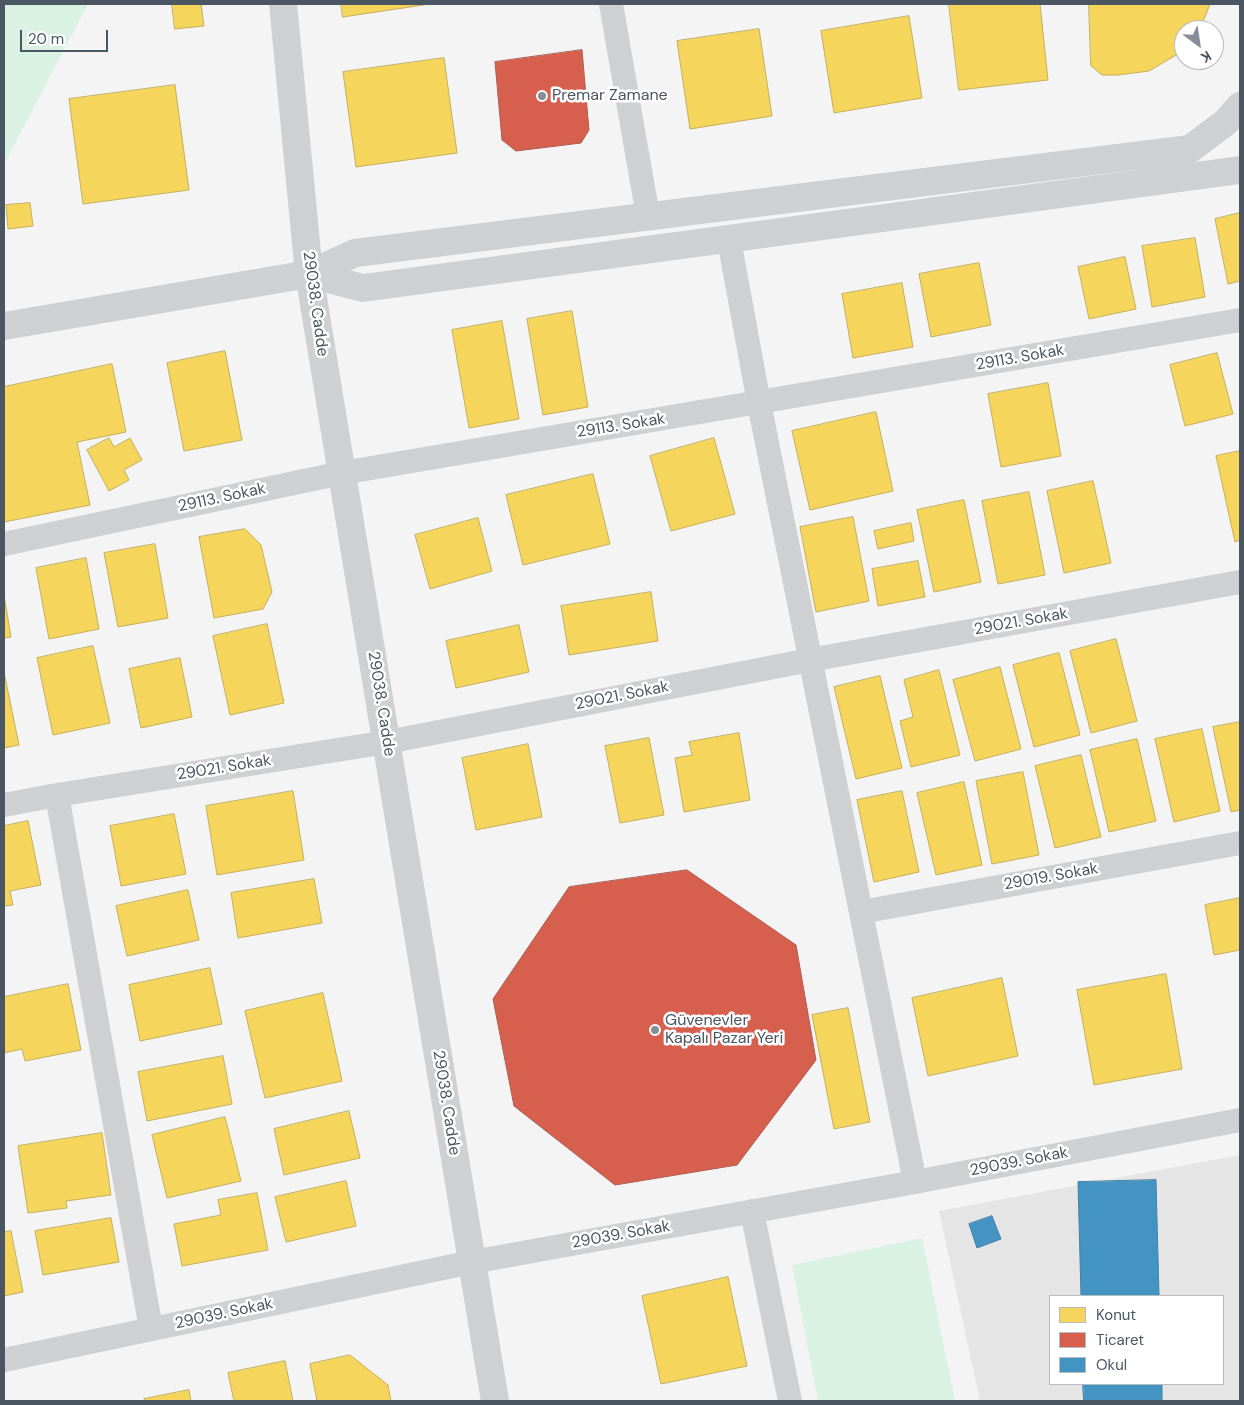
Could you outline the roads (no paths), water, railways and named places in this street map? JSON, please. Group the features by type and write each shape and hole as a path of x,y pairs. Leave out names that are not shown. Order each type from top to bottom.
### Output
{"street":[{"name":"29038. Cadde","path":"283,4 309,274 495,1401"},
{"path":"611,4 648,216"},
{"path":"4,326 309,274 355,253 1190,149 1226,122 1240,106"},
{"path":"309,274 363,288 1240,170"},
{"path":"729,240 810,660 916,1182"},
{"name":"29113. Sokak","path":"4,544 342,473 1240,320"},
{"name":"29021. Sokak","path":"4,805 57,794 387,742 810,660 1240,582"},
{"path":"57,794 151,1329"},
{"name":"29019. Sokak","path":"861,912 1240,843"},
{"name":"29039. Sokak","path":"4,1360 472,1262 916,1182 1240,1120"},
{"path":"752,1212 790,1401"}],"place":[{"name":"Premar Zamane","path":"542,96"},
{"name":"Güvenevler Kapalı Pazar Yeri","path":"655,1030"}]}
